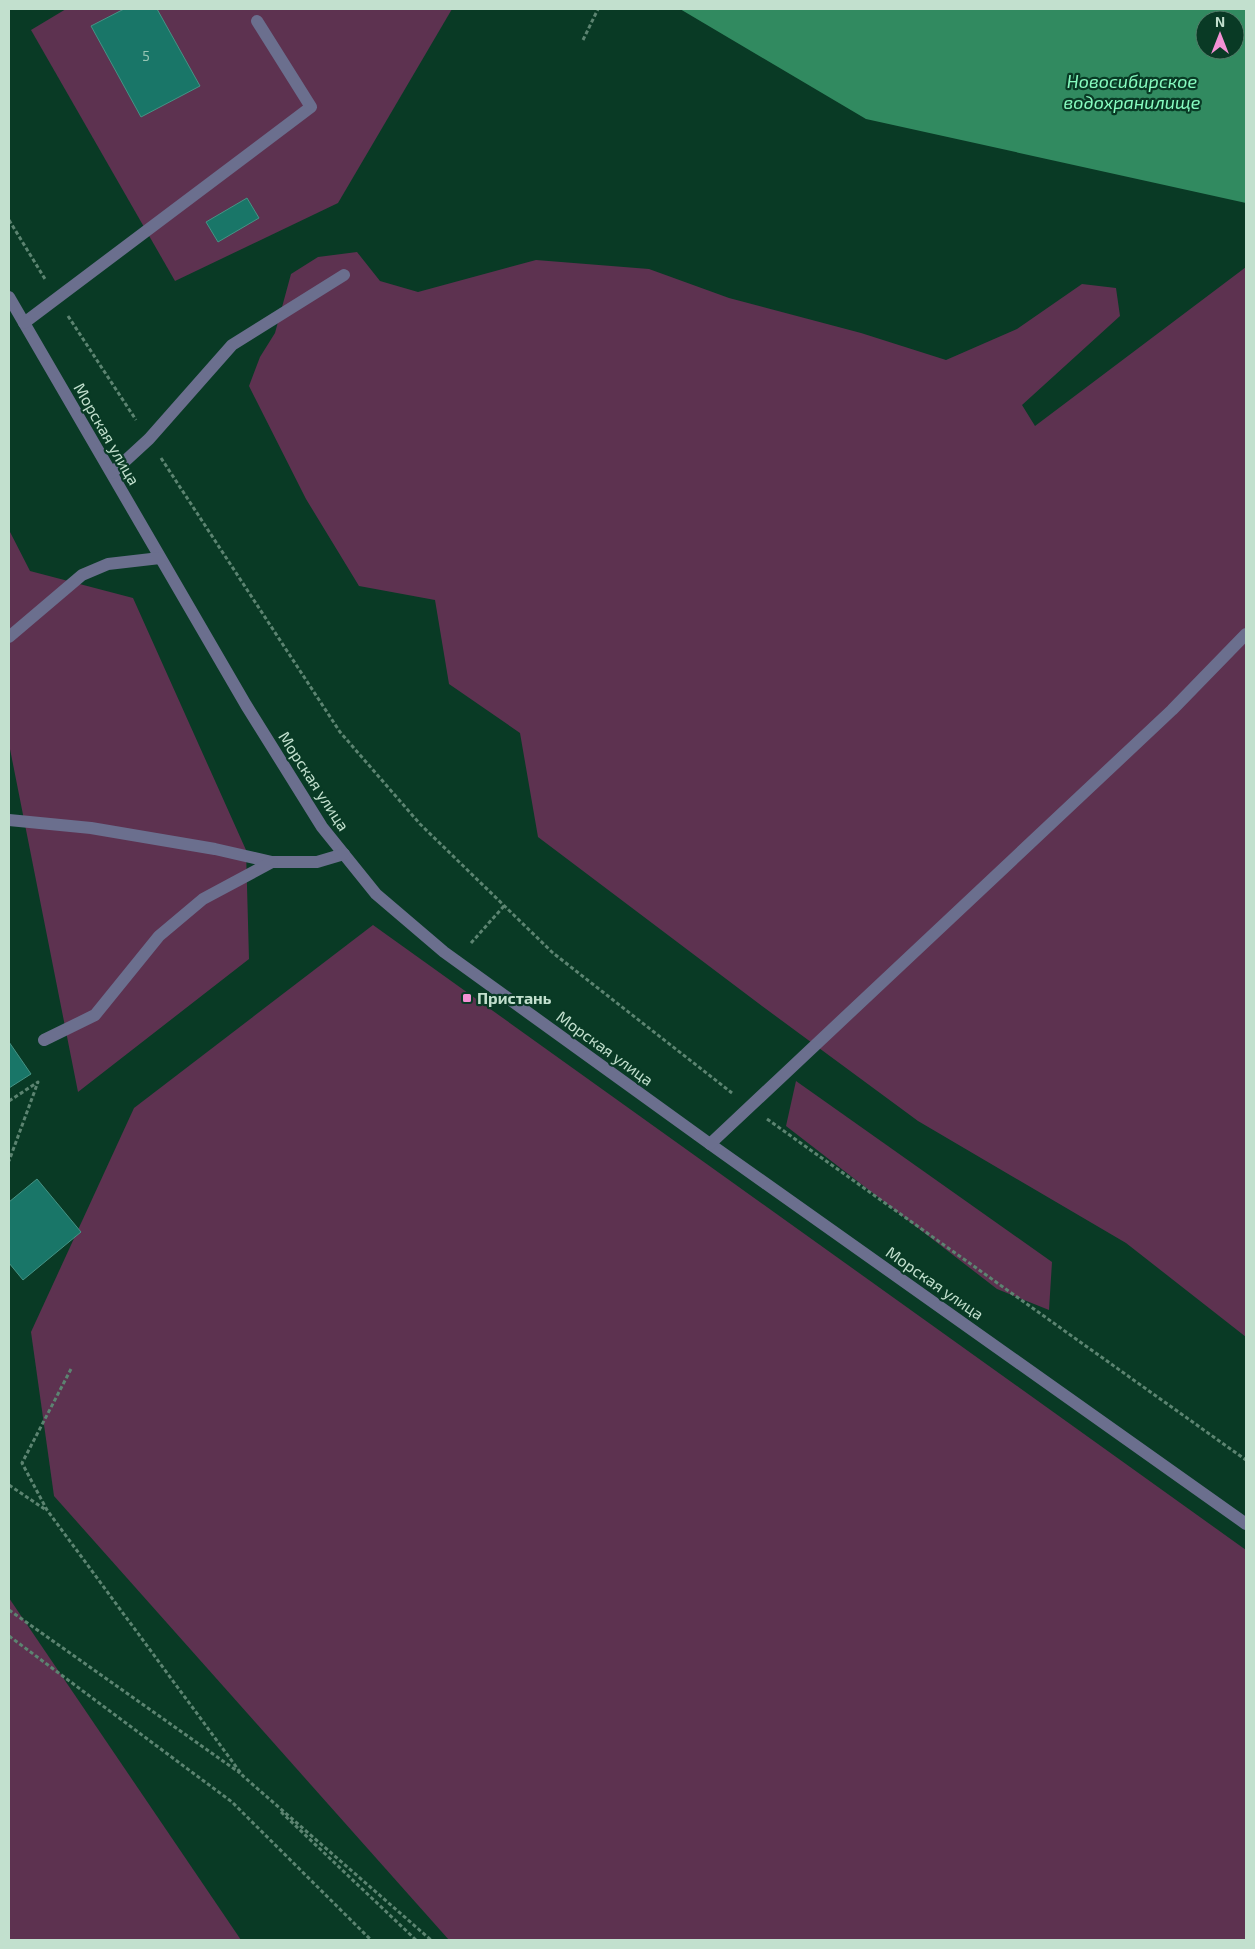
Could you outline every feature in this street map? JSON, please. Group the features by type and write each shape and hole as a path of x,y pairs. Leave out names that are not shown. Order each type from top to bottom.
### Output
{"street":[{"path":"24,323 311,107 257,21"},
{"path":"112,474 149,439 232,345 344,275"},
{"name":"Морская улица","path":"9,297 251,713 322,827 376,894 444,952 710,1144 1246,1524"},
{"path":"9,637 82,575 108,564 160,558"},
{"path":"710,1144 1172,710 1246,634"},
{"path":"9,820 101,830 215,849 272,862 317,862 344,854"},
{"path":"44,1040 95,1015 159,936 203,899 272,862"}],"path":[{"path":"583,40 598,9"},
{"path":"9,220 58,299 340,732 420,824 553,953 749,1107 1055,1322 1246,1460"},
{"path":"9,1101 38,1082 9,1161"},
{"path":"71,1369 22,1463 47,1510 243,1776 416,1940"},
{"path":"9,1485 47,1510"},
{"path":"9,1610 243,1776 431,1940"},
{"path":"9,1636 232,1802 372,1940"}],"shaded area":[{"path":"66,9 452,9 338,203 175,281 31,30"},
{"path":"357,252 380,281 418,292 536,260 649,269 729,298 861,333 946,360 1017,329 1082,284 1116,288 1120,316 1022,405 1035,426 1246,267 1246,1337 1126,1243 918,1121 538,837 520,733 449,684 435,600 359,586 306,499 249,386 260,357 275,333 291,274 318,257"},
{"path":"9,530 30,571 133,598 246,850 249,959 78,1092 9,744"},
{"path":"373,925 1246,1550 1246,1940 449,1940 54,1496 31,1332 134,1108"},
{"path":"796,1081 1052,1262 1049,1310 997,1289 786,1126"},
{"path":"9,1598 241,1940 9,1940"}],"water":[{"name":"Новосибирское водохранилище","path":"680,9 1246,9 1246,203 866,119"}],"building":[{"path":"124,9 157,9 200,86 141,117 91,26"},
{"path":"247,198 259,218 218,242 206,222"},
{"path":"9,1042 31,1074 9,1088"},
{"path":"37,1179 81,1232 23,1280 9,1263 9,1202"}],"place":[{"name":"Пристань","path":"467,998"}]}
